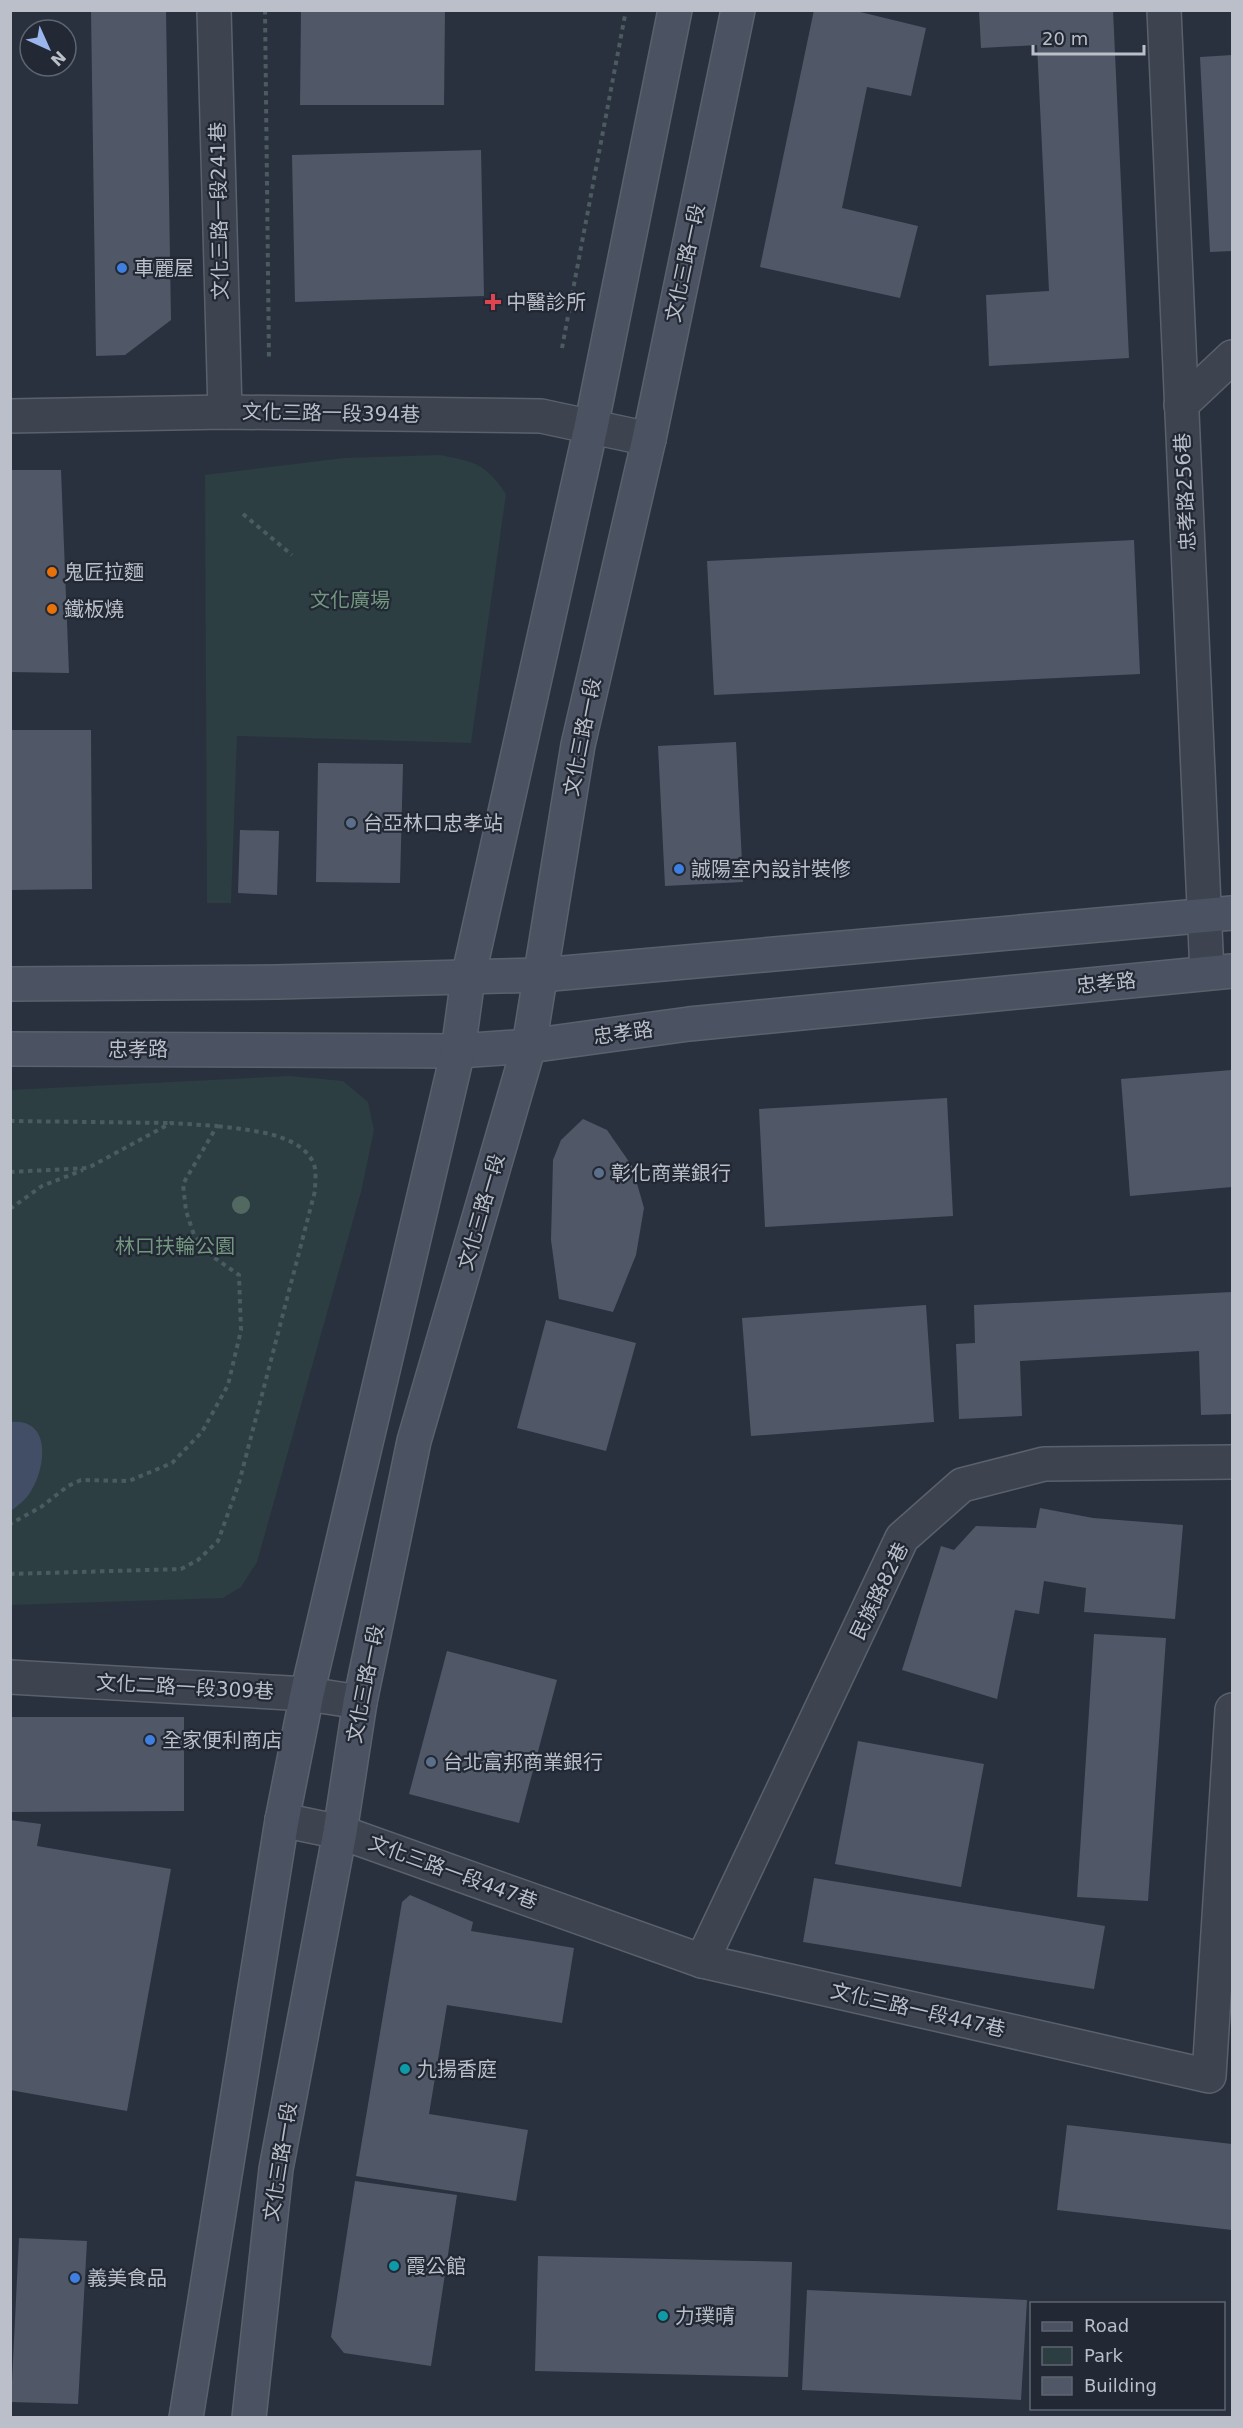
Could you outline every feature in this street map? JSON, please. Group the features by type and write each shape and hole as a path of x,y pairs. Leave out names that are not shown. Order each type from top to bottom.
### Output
{"street":[{"name":"文化三路一段241巷","path":"214,10 225,412"},
{"path":"186,2418 282,1820 307,1694 458,1051 468,978 591,428 675,10"},
{"name":"文化三路一段","path":"249,2418 276,2169 340,1832 360,1702 414,1442 529,1046 578,745 649,439 738,10"},
{"name":"忠孝路256巷","path":"1164,10 1182,405 1218,913 1220,972"},
{"path":"1182,405 1233,357"},
{"name":"文化三路一段394巷","path":"10,416 225,412 542,416 649,439"},
{"path":"10,984 541,975 1218,913"},
{"name":"忠孝路","path":"10,1049 458,1051 529,1046 689,1024 1220,972"},
{"name":"民族路82巷","path":"702,1961 902,1538 962,1485 1044,1464 1233,1461"},
{"name":"文化二路一段309巷","path":"10,1677 307,1694 360,1702"},
{"name":"文化三路一段447巷","path":"282,1820 340,1832 702,1961 1209,2076 1233,1710"}],"path":[{"path":"265,10 269,361"},
{"path":"562,348 626,10"},
{"path":"243,514 292,555"},
{"path":"10,1121 171,1123 259,1131 291,1141 312,1161 316,1175 315,1191 242,1472 218,1541 198,1560 182,1569 10,1574"},
{"path":"10,1209 42,1186 88,1168 171,1123"},
{"path":"10,1524 42,1508 68,1486 81,1480 129,1481 172,1463 202,1432 228,1385 241,1330 239,1275 212,1256 194,1235 186,1211 183,1184 218,1126"},
{"path":"10,1172 88,1168"}],"green space":[{"name":"文化廣場","path":"440,455 471,462 485,470 506,494 471,743 237,736 231,903 207,903 205,475 344,458"},
{"name":"林口扶輪公園","path":"289,1076 343,1081 368,1102 374,1130 361,1192 257,1562 241,1587 223,1598 11,1605 10,1090"}],"water":[{"path":"11,1422 24,1423 34,1428 42,1446 42,1458 40,1470 31,1491 11,1511"}],"building":[{"path":"91,10 166,10 171,320 125,355 96,356"},
{"path":"301,10 445,10 444,105 300,105"},
{"path":"814,10 852,10 926,28 911,96 867,87 842,208 918,226 900,298 760,267"},
{"path":"979,10 1113,10 1129,358 989,366 986,295 1049,291 1037,45 981,48"},
{"path":"1232,55 1232,251 1210,252 1200,57"},
{"path":"481,150 484,296 295,302 292,155"},
{"path":"10,470 61,470 69,673 10,672"},
{"path":"1134,540 1140,674 714,695 707,561"},
{"path":"10,730 91,730 92,889 10,890"},
{"path":"736,742 743,882 665,886 658,746"},
{"path":"318,763 403,764 400,883 316,882"},
{"path":"240,830 279,831 277,895 238,893"},
{"path":"1232,1070 1232,1187 1130,1196 1121,1079"},
{"path":"947,1098 953,1216 765,1227 759,1109"},
{"path":"583,1119 607,1130 632,1166 644,1208 636,1255 613,1312 559,1299 551,1240 553,1160 561,1140"},
{"path":"1232,1292 1232,1414 1201,1415 1199,1351 1020,1361 1022,1416 959,1419 956,1344 975,1343 974,1305"},
{"path":"926,1305 934,1422 751,1436 742,1318"},
{"path":"546,1320 636,1343 606,1451 517,1428"},
{"path":"1040,1508 1093,1518 1183,1525 1175,1619 1084,1612 1086,1588 1044,1581 1039,1614 1015,1610 997,1699 902,1670 941,1546 954,1550 976,1526 1036,1528"},
{"path":"1094,1634 1166,1638 1148,1901 1077,1897"},
{"path":"447,1651 557,1680 519,1823 409,1794"},
{"path":"10,1717 184,1717 184,1811 10,1812"},
{"path":"858,1741 984,1764 961,1887 835,1864"},
{"path":"10,1820 41,1824 37,1846 171,1869 127,2111 10,2090"},
{"path":"814,1878 1105,1926 1094,1989 803,1942"},
{"name":"九揚香庭","path":"410,1895 473,1922 471,1931 574,1948 562,2023 447,2005 429,2114 528,2130 516,2201 356,2176 402,1902"},
{"path":"1067,2125 1232,2144 1232,2230 1057,2210"},
{"name":"霞公館","path":"355,2181 457,2195 431,2366 344,2353 331,2337"},
{"path":"19,2238 87,2241 78,2404 11,2402"},
{"name":"力璞晴","path":"538,2256 792,2262 788,2377 535,2371"},
{"path":"807,2290 1027,2300 1021,2400 802,2390"}],"place":[{"name":"車麗屋","path":"122,268"},
{"name":"中醫診所","path":"493,302"},
{"name":"鬼匠拉麵","path":"52,572"},
{"name":"鐵板燒","path":"52,609"},
{"name":"台亞林口忠孝站","path":"351,823"},
{"name":"誠陽室內設計裝修","path":"679,869"},
{"name":"彰化商業銀行","path":"599,1173"},
{"name":"全家便利商店","path":"150,1740"},
{"name":"台北富邦商業銀行","path":"431,1762"},
{"name":"九揚香庭","path":"405,2069"},
{"name":"霞公館","path":"394,2266"},
{"name":"義美食品","path":"75,2278"},
{"name":"力璞晴","path":"663,2316"}]}
